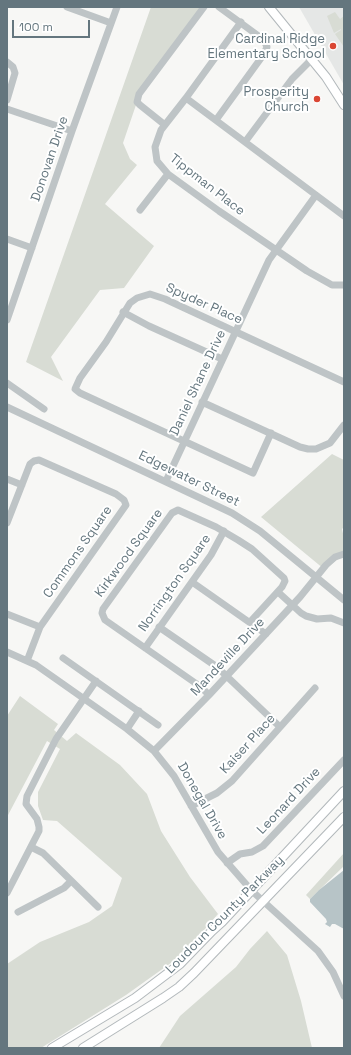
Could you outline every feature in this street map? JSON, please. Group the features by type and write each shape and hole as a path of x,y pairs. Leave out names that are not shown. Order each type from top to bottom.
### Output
{"main road":[{"path":"269,7 326,77 344,104"},
{"name":"Loudoun County Parkway","path":"52,1048 102,1016 135,998 180,964 252,891 344,791"},
{"name":"Loudoun County Parkway","path":"83,1048 179,987 344,817"}],"street":[{"path":"67,7 111,23"},
{"name":"Donovan Drive","path":"7,318 117,7"},
{"path":"165,125 140,105 138,102 139,94 204,7"},
{"path":"216,120 264,54 267,47 264,40 219,7"},
{"name":"Tippman Place","path":"241,22 157,137 157,161 168,174 276,250 325,282 332,285 344,285"},
{"path":"245,142 292,79 312,59"},
{"path":"7,62 13,67 15,73 7,100"},
{"path":"186,98 344,216"},
{"path":"7,109 72,131"},
{"path":"140,210 168,174"},
{"name":"Daniel Shane Drive","path":"166,481 269,260 316,195"},
{"path":"7,240 32,248"},
{"name":"Spyder Place","path":"184,441 80,393 75,389 76,385 106,342 123,312 130,303 150,294 165,299 344,382"},
{"path":"123,312 148,326 222,359"},
{"path":"7,383 44,409"},
{"path":"202,402 300,447 308,449 316,449 330,443 344,425"},
{"name":"Edgewater Street","path":"7,407 222,507 247,521 260,530 344,600"},
{"path":"184,441 252,473 271,434"},
{"name":"Commons Square","path":"7,523 30,464 39,460 116,494 124,500 126,505 40,627 27,661"},
{"path":"7,479 22,485"},
{"name":"Kirkwood Square","path":"209,694 105,620 102,613 104,607 172,513 175,511 182,511 224,531 252,549 282,575 285,582 278,592"},
{"name":"Norrington Square","path":"145,648 211,555 224,531"},
{"name":"Mandeville Drive","path":"154,751 292,606 326,565 335,557 344,554"},
{"path":"192,582 266,634"},
{"path":"250,622 278,592 292,606 306,616 317,619 331,618 344,623"},
{"path":"7,614 40,627"},
{"path":"160,627 227,676 280,727"},
{"name":"Donegal Drive","path":"7,652 36,665 127,729 154,751 174,776 210,840 227,863 252,891 318,951 333,972 344,996"},
{"path":"63,658 158,725"},
{"path":"7,893 39,832 37,819 26,804 26,796 56,739 96,682"},
{"name":"Kaiser Place","path":"191,806 224,787 315,688"},
{"path":"127,729 139,711"},
{"name":"Leonard Drive","path":"227,863 240,854 252,852 263,846 344,760"},
{"path":"31,846 43,853 98,907"},
{"path":"18,912 64,888 71,881"}],"shaded area":[{"path":"151,7 202,7 137,102 123,143 130,159 137,165 105,204 154,246 124,288 100,290 51,357 63,381 26,362"},
{"name":"Cardinal Ridge Elementary School","path":"299,7 344,7 344,85"},
{"path":"335,12 340,19 344,16 344,47 335,34 341,29 334,33 327,16"},
{"path":"332,454 344,460 344,527 342,529 344,538 344,555 324,569 261,517"},
{"path":"20,696 58,724 54,730 67,741 76,733 120,765 147,794 161,831 190,877 218,914 182,955 126,995 41,1048 7,1048 7,964 40,942 89,922 112,906 122,878 57,821 43,820 38,806 38,792 60,749 47,741 7,817 7,716"},
{"path":"344,853 344,866 310,899 306,895"},
{"path":"344,870 344,929 335,924 332,924 330,927 325,924 327,922 326,919 310,902 310,899"},
{"path":"267,931 287,955 301,1001 312,1048 159,1048 180,1016 236,967"}],"place":[{"name":"Cardinal Ridge Elementary School","path":"333,46"},
{"name":"Prosperity Church","path":"317,99"}]}
